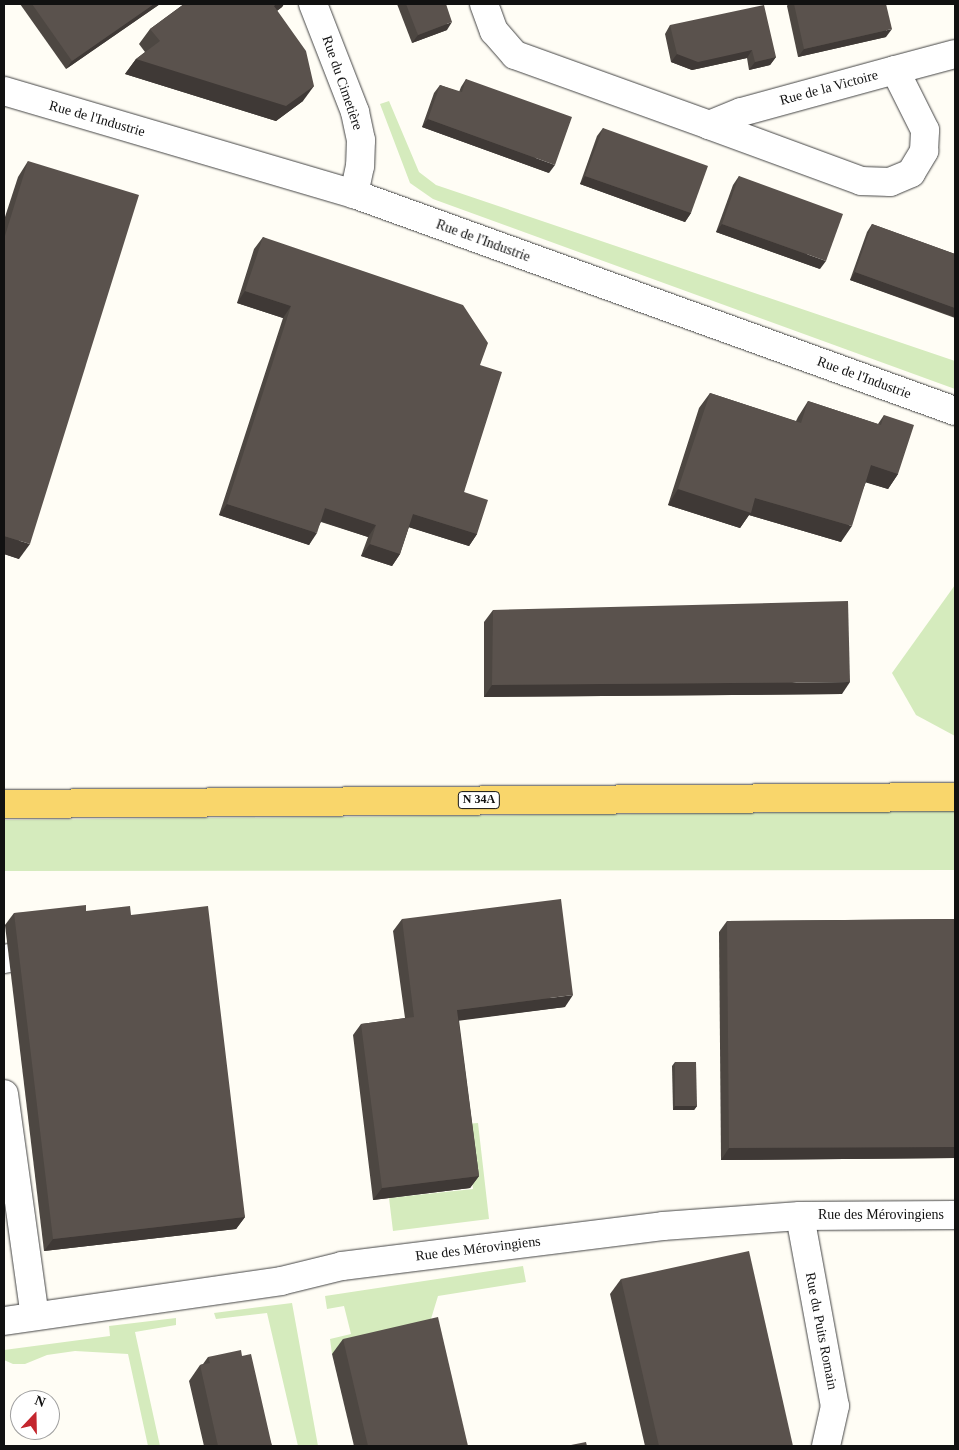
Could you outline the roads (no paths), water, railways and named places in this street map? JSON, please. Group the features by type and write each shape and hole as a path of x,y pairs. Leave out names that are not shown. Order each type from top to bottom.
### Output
{"main road":[{"name":"N 34A","path":"4,804 955,797"}],"street":[{"name":"Rue du Cimetière","path":"313,4 355,112 359,131 360,166 354,194"},
{"name":"Rue de la Victoire","path":"484,4 494,31 516,55 709,126 861,181 890,182 911,173 924,151 925,130 895,70 741,112 709,126"},
{"path":"895,70 955,54"},
{"name":"Rue de l'Industrie","path":"4,91 354,194 955,411"},
{"path":"10,1085 31,1213 35,1316"},
{"name":"Rue des Mérovingiens","path":"4,1321 281,1281 342,1266 663,1226 800,1216 955,1215"},
{"name":"Rue du Puits Romain","path":"800,1216 836,1406 826,1446"}]}
